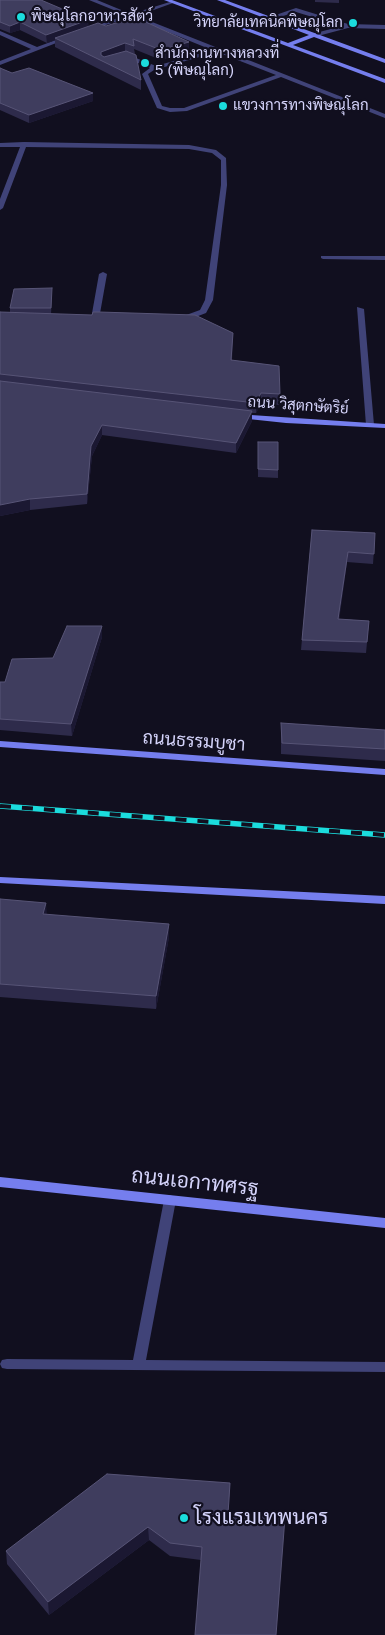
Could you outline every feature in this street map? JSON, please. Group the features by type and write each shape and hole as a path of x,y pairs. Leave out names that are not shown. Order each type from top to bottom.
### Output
{"main road":[{"path":"220,0 385,61"},
{"path":"169,1 385,80"},
{"path":"288,45 314,35"},
{"name":"ถนน วิสุตกษัตริย์","path":"227,414 286,421 385,426"},
{"name":"ถนนธรรมบูชา","path":"0,744 385,772"},
{"path":"0,880 385,900"},
{"name":"ถนนเอกาทศรฐ","path":"0,1182 385,1223"}],"street":[{"path":"92,0 385,116"},
{"path":"296,10 297,0"},
{"path":"83,32 169,1"},
{"path":"270,18 296,10 348,26 385,27"},
{"path":"314,35 348,26"},
{"path":"0,34 36,49"},
{"path":"0,63 74,36"},
{"path":"217,50 155,68 145,74 159,107 170,110 184,110 281,75"},
{"path":"122,57 130,57 155,68"},
{"path":"0,208 24,144"},
{"path":"0,145 189,147 214,151 224,159 224,185 209,300 203,311 193,316 170,318"},
{"path":"323,257 385,258"},
{"path":"95,319 103,274"},
{"path":"360,309 370,425"},
{"path":"86,319 104,319"},
{"path":"138,1365 170,1200"},
{"path":"7,1364 385,1368"}],"building":[{"path":"0,0 41,0 88,20 46,35 20,22 10,26 0,22"},
{"path":"135,17 189,42 161,50 133,39 134,46 125,43 101,52 101,55 104,57 126,51 136,55 141,80 55,38 98,23 106,26"},
{"path":"0,68 12,73 29,68 93,93 29,115 0,103"},
{"path":"52,288 51,308 10,308 14,289"},
{"path":"0,312 92,315 93,312 99,312 195,315 233,333 231,360 279,366 280,394 261,393 256,403 0,374"},
{"path":"0,381 252,411 236,443 102,425 91,446 87,494 30,499 0,505"},
{"path":"258,442 278,442 278,470 258,469"},
{"path":"312,530 375,533 374,554 348,552 338,619 369,621 367,642 302,640"},
{"path":"67,626 102,626 71,724 0,719 0,682 5,682 12,659 53,658"},
{"path":"281,723 385,730 385,749 282,743"},
{"path":"0,899 46,903 43,914 169,924 156,996 0,984"},
{"path":"107,1474 230,1483 228,1514 285,1517 276,1635 195,1635 202,1547 170,1543 148,1527 48,1602 6,1551"}],"railway":[{"path":"0,806 385,835"}],"place":[{"name":"พิษณุโลกอาหารสัตว์","path":"21,17"},
{"name":"วิทยาลัยเทคนิคพิษณุโลก","path":"353,23"},
{"name":"สำนักงานทางหลวงที่ 5 (พิษณุโลก)","path":"145,63"},
{"name":"แขวงการทางพิษณุโลก","path":"223,106"},
{"name":"โรงแรมเทพนคร","path":"184,1518"}]}
